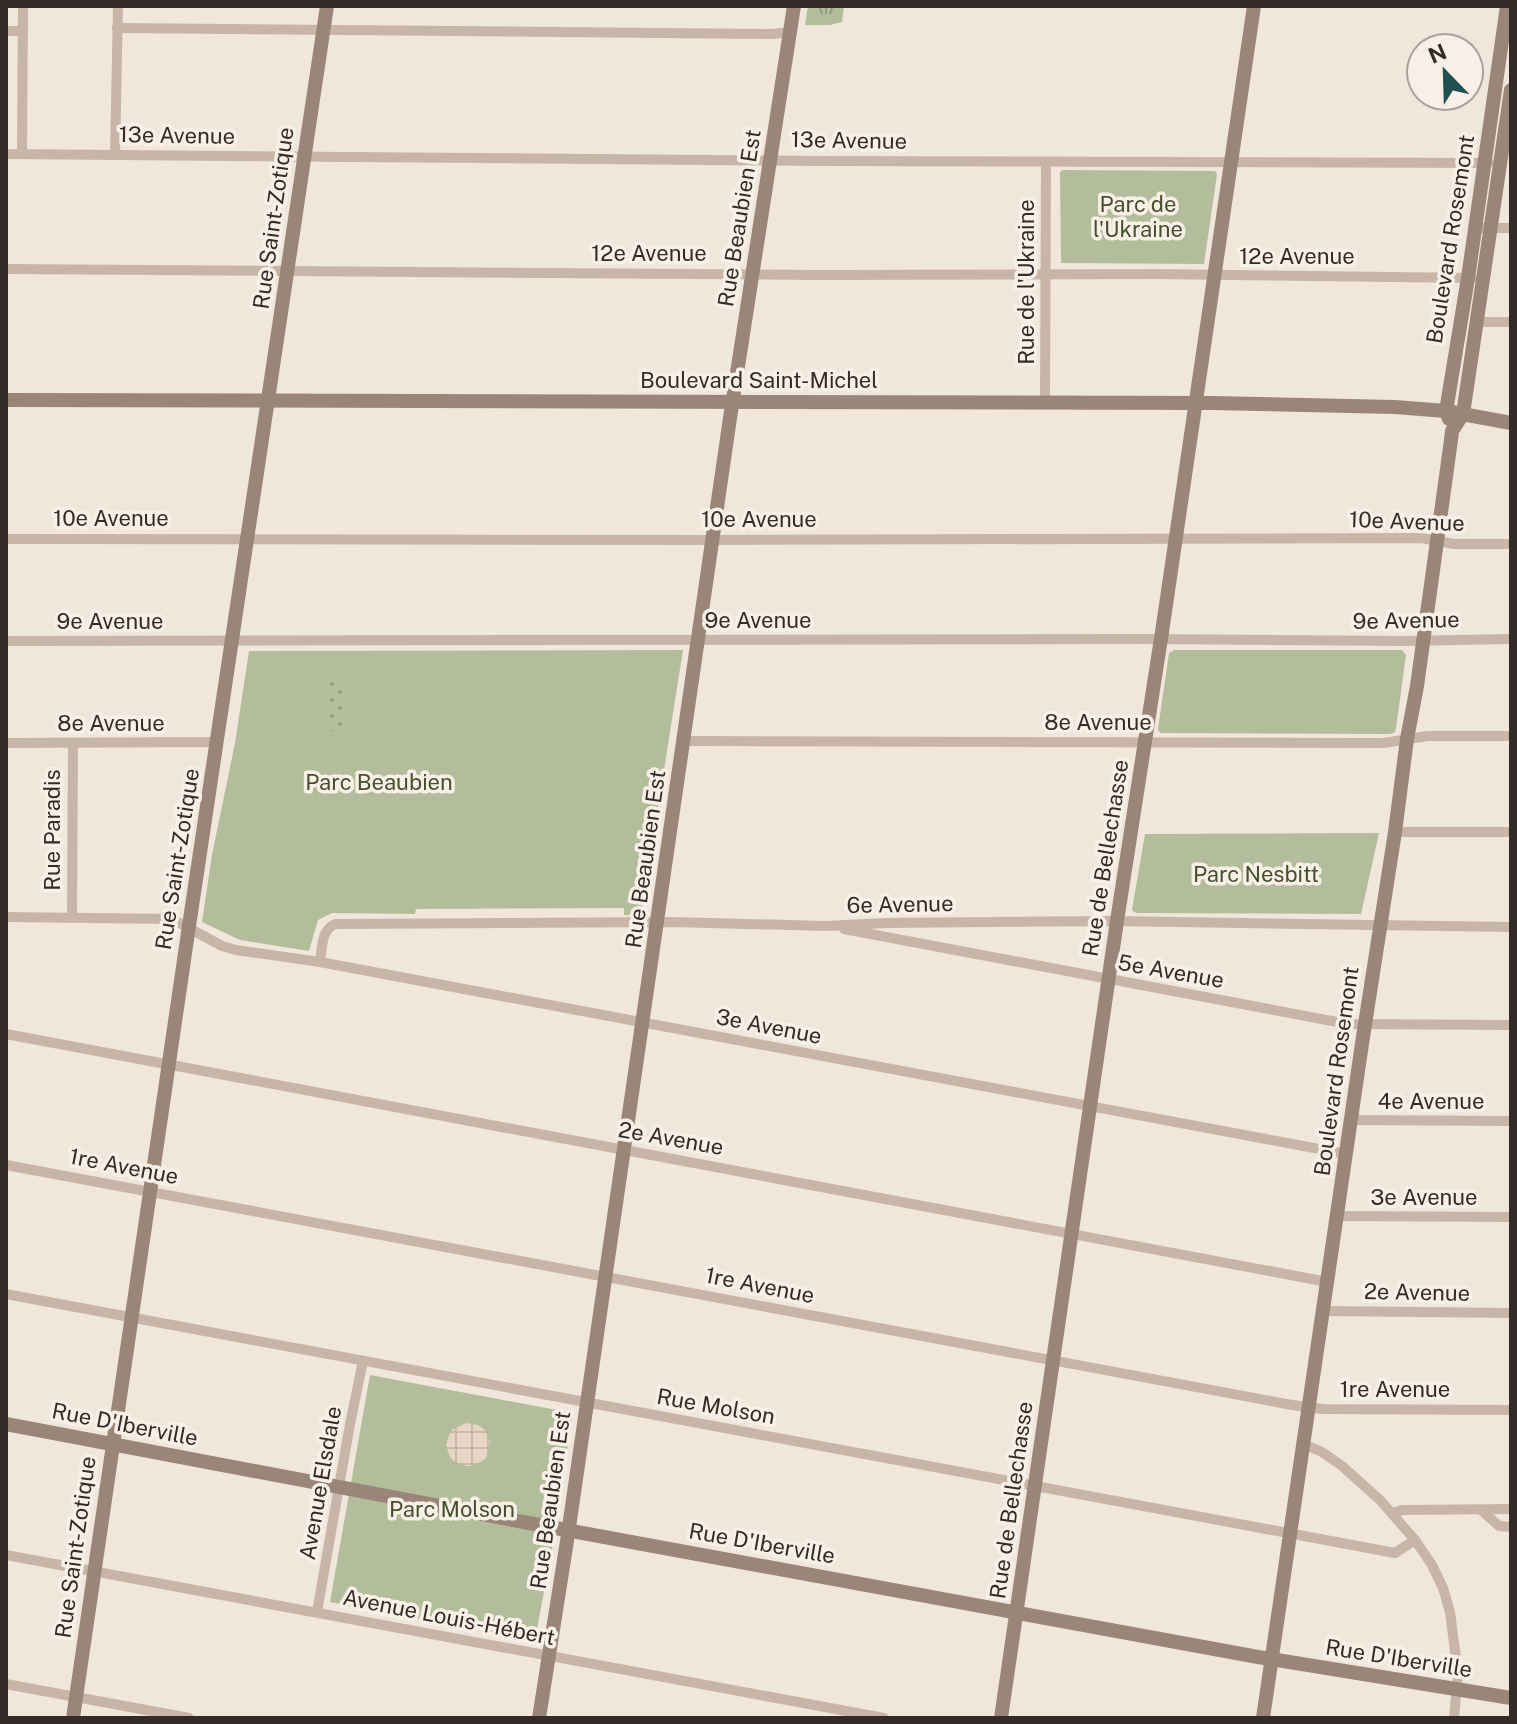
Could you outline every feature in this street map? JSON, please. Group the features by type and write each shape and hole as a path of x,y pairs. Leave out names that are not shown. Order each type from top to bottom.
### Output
{"street":[{"path":"22,154 23,6"},
{"path":"115,155 118,6"},
{"name":"Rue Saint-Zotique","path":"73,1718 327,6"},
{"name":"Rue Beaubien Est","path":"539,1718 794,6"},
{"name":"Rue de Bellechasse","path":"1001,1718 1254,6"},
{"name":"Boulevard Rosemont","path":"1263,1718 1438,541 1452,431 1446,411 1475,278 1492,163 1508,24 1507,6"},
{"path":"117,28 790,32"},
{"path":"6,31 23,31"},
{"name":"Boulevard Rosemont","path":"1492,163 1508,124 1511,90"},
{"name":"13e Avenue","path":"6,154 1492,163"},
{"name":"Rue de l'Ukraine","path":"1045,402 1046,162"},
{"path":"1482,228 1511,228"},
{"name":"12e Avenue","path":"6,269 1475,278"},
{"name":"Boulevard Rosemont","path":"1452,431 1463,414 1476,322 1475,278"},
{"path":"1476,322 1511,322"},
{"name":"Boulevard Saint-Michel","path":"6,400 1195,403 1395,407 1446,411 1511,423"},
{"name":"10e Avenue","path":"6,539 1421,538 1454,544 1511,544"},
{"name":"9e Avenue","path":"6,641 1511,639"},
{"name":"8e Avenue","path":"685,741 1390,743 1427,736 1511,736"},
{"name":"8e Avenue","path":"6,743 217,742"},
{"name":"Rue Paradis","path":"72,918 73,743"},
{"path":"1395,832 1511,832"},
{"path":"6,917 172,919 189,926"},
{"name":"6e Avenue","path":"320,962 325,933 335,924 658,922 826,926 1117,921 1511,927"},
{"name":"3e Avenue","path":"189,926 222,946 236,950 320,962 1346,1154"},
{"name":"5e Avenue","path":"826,926 1348,1024 1511,1025"},
{"name":"2e Avenue","path":"6,1034 1328,1282"},
{"name":"4e Avenue","path":"1351,1120 1511,1121"},
{"name":"1re Avenue","path":"6,1165 1308,1407 1511,1410"},
{"name":"3e Avenue","path":"1337,1216 1511,1217"},
{"name":"Rue Molson","path":"6,1294 1395,1553 1415,1540"},
{"name":"2e Avenue","path":"1323,1311 1511,1313"},
{"name":"Avenue Elsdale","path":"317,1612 363,1361"},
{"name":"Rue D'Iberville","path":"6,1424 1271,1659 1511,1698"},
{"path":"1303,1444 1342,1466 1393,1513 1415,1540 1438,1577 1450,1612 1458,1674 1454,1718"},
{"path":"1393,1513 1402,1510 1511,1509"},
{"path":"1481,1510 1499,1526 1511,1527"},
{"name":"Avenue Louis-Hébert","path":"6,1555 884,1718"},
{"path":"6,1684 189,1718"}],"green space":[{"path":"808,6 844,6 842,22 805,25"},
{"name":"Parc de l'Ukraine","path":"1215,171 1204,264 1061,263 1060,172"},
{"name":"Parc Beaubien","path":"683,650 641,915 624,915 624,908 416,909 415,914 332,913 318,920 309,951 240,940 202,922 249,651"},
{"path":"1174,650 1402,650 1406,655 1395,732 1160,733 1158,729 1169,653"},
{"path":"329,680 343,680 343,731 329,731"},
{"name":"Parc Nesbitt","path":"1379,833 1361,914 1136,913 1132,910 1145,834"},
{"name":"Parc Molson","path":"370,1375 573,1413 535,1640 330,1602"}],"shaded area":[{"path":"466,1423 484,1429 490,1441 488,1455 472,1466 454,1461 446,1446 452,1430"}]}
